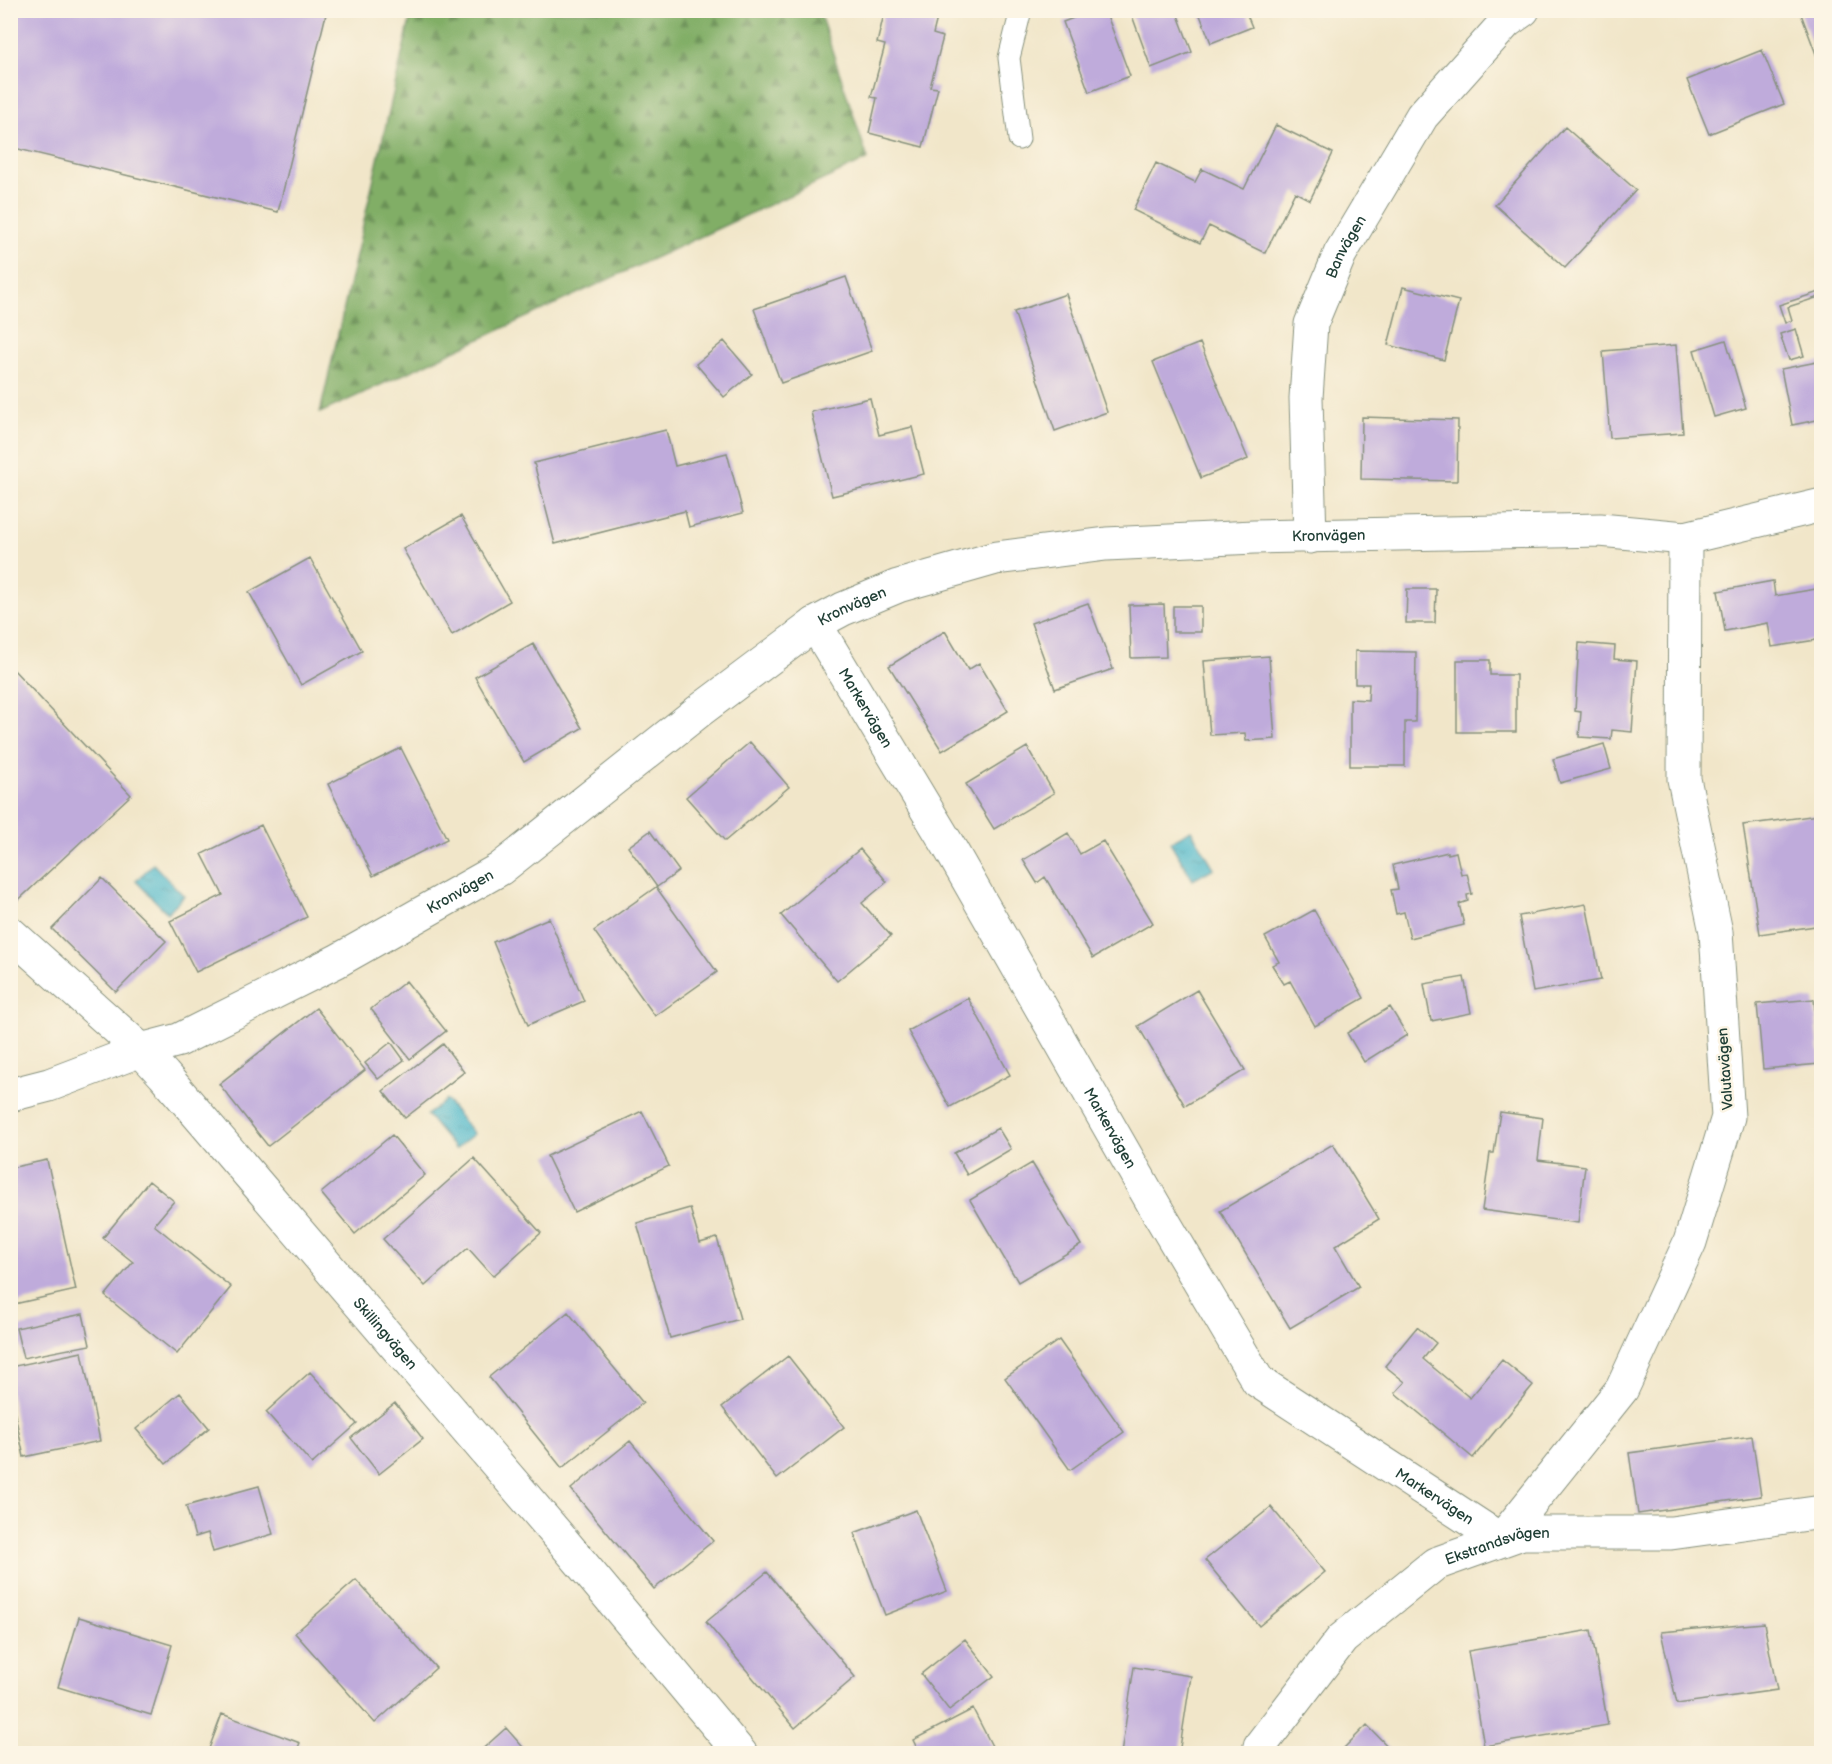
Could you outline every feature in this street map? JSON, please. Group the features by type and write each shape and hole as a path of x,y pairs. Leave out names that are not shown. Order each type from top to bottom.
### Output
{"street":[{"name":"Banvägen","path":"1310,537 1306,398 1311,324 1315,314 1340,254 1422,116 1506,22 1523,10"},
{"name":"Kronvägen","path":"10,1095 49,1085 141,1050 179,1040 337,961 500,869 699,711 815,624 843,609 898,586 996,558 1106,544 1254,537 1600,530 1685,538 1821,505"},
{"name":"Valutavägen","path":"1501,1540 1622,1389 1690,1242 1728,1117 1716,932 1684,779 1685,538"},
{"name":"Markervägen","path":"815,624 951,850 1158,1212 1258,1381 1501,1540"},
{"name":"Skillingvägen","path":"10,933 141,1050 164,1075 561,1539 741,1754"},
{"name":"Ekstrandsvägen","path":"1260,1754 1260,1746 1342,1639 1435,1564 1522,1533 1671,1533 1821,1512"}],"lane":[{"path":"1019,139 1009,58 1021,10"}],"green space":[{"path":"412,11 819,11 868,159 320,413"}],"water":[{"path":"1191,830 1214,868 1193,880 1170,842"},
{"path":"153,864 184,896 167,913 136,881"},
{"path":"446,1100 474,1134 455,1149 427,1115"}],"building":[{"path":"10,10 327,10 278,212 10,147"},
{"path":"885,10 939,10 933,34 943,37 930,87 938,88 923,147 869,133 877,98 871,97 885,45 877,43"},
{"path":"1094,10 1105,10 1130,76 1089,92 1063,22"},
{"path":"1130,10 1176,10 1192,52 1151,68"},
{"path":"1198,10 1245,10 1252,27 1211,43"},
{"path":"1809,10 1822,10 1822,70 1801,14"},
{"path":"1762,50 1784,104 1709,134 1687,80"},
{"path":"1276,125 1333,153 1310,200 1295,192 1265,253 1209,226 1200,243 1133,210 1156,163 1195,182 1202,169 1244,189"},
{"path":"1565,127 1636,190 1565,268 1495,205"},
{"path":"846,277 872,351 781,383 754,309"},
{"path":"1403,287 1459,301 1444,360 1388,345"},
{"path":"1822,291 1822,296 1788,307 1792,320 1785,323 1779,305"},
{"path":"1066,294 1107,412 1055,431 1014,312"},
{"path":"1796,329 1804,356 1789,360 1780,334"},
{"path":"1726,340 1746,408 1714,417 1694,350"},
{"path":"724,341 752,374 724,397 696,364"},
{"path":"1200,343 1248,459 1201,478 1153,362"},
{"path":"1676,345 1683,433 1610,438 1603,351"},
{"path":"1822,361 1822,419 1792,425 1781,369"},
{"path":"870,398 879,435 912,427 924,474 832,496 811,412"},
{"path":"1362,417 1458,420 1457,481 1361,479"},
{"path":"666,430 675,466 727,453 743,513 689,527 685,511 555,544 534,463"},
{"path":"461,516 510,601 452,635 403,549"},
{"path":"310,558 362,651 301,685 249,592"},
{"path":"1773,581 1775,596 1822,588 1822,639 1772,647 1768,623 1725,631 1718,591"},
{"path":"1407,589 1436,589 1435,623 1406,623"},
{"path":"1088,603 1113,669 1055,689 1031,623"},
{"path":"1164,604 1166,657 1131,658 1129,605"},
{"path":"1173,606 1201,606 1201,632 1173,632"},
{"path":"945,631 968,670 979,663 1008,711 942,751 889,666"},
{"path":"1579,643 1615,646 1614,659 1637,661 1632,732 1612,730 1611,739 1579,737 1581,712 1575,711"},
{"path":"533,644 582,728 524,762 475,677"},
{"path":"1355,651 1416,652 1415,722 1405,722 1405,766 1350,766 1350,699 1368,700 1369,684 1355,684"},
{"path":"1269,656 1275,739 1246,741 1245,733 1210,735 1204,661"},
{"path":"1457,660 1490,660 1490,675 1516,675 1516,732 1457,732"},
{"path":"12,668 131,795 12,906 10,905 10,669"},
{"path":"750,742 789,787 725,841 686,797"},
{"path":"1604,744 1611,769 1560,783 1553,759"},
{"path":"1027,747 1054,793 994,829 966,784"},
{"path":"401,748 447,839 373,876 328,784"},
{"path":"1818,815 1822,838 1822,925 1760,934 1743,825"},
{"path":"261,825 307,917 196,972 170,921 223,895 202,854"},
{"path":"650,831 679,871 657,887 628,847"},
{"path":"1068,833 1080,854 1103,841 1153,923 1093,958 1045,877 1037,883 1023,860"},
{"path":"860,849 887,882 862,903 891,936 837,981 781,915"},
{"path":"1448,852 1448,854 1456,852 1461,874 1467,873 1472,894 1467,895 1468,901 1459,904 1464,925 1410,938 1404,912 1396,914 1391,890 1398,889 1393,865"},
{"path":"102,878 166,941 116,992 52,929"},
{"path":"656,887 717,972 655,1016 594,931"},
{"path":"1586,904 1601,980 1533,992 1519,916"},
{"path":"1314,910 1364,998 1315,1026 1290,981 1284,984 1272,965 1279,962 1265,937"},
{"path":"549,918 584,1001 528,1025 493,942"},
{"path":"1464,977 1471,1013 1431,1021 1424,984"},
{"path":"406,981 446,1031 410,1059 371,1009"},
{"path":"1197,990 1245,1070 1185,1106 1138,1026"},
{"path":"968,998 1010,1075 950,1107 908,1031"},
{"path":"1814,999 1820,1064 1763,1069 1757,1004"},
{"path":"1390,1007 1407,1035 1364,1062 1347,1033"},
{"path":"316,1008 365,1070 268,1146 219,1084"},
{"path":"391,1042 404,1060 378,1079 365,1063"},
{"path":"443,1044 464,1072 405,1118 383,1091"},
{"path":"642,1111 669,1166 574,1212 547,1156"},
{"path":"1500,1112 1543,1118 1538,1160 1585,1166 1578,1223 1482,1210 1490,1153 1494,1153"},
{"path":"998,1128 1011,1149 967,1175 954,1153"},
{"path":"392,1135 425,1175 355,1234 321,1193"},
{"path":"1333,1144 1379,1219 1335,1246 1359,1287 1290,1328 1220,1211"},
{"path":"474,1158 541,1233 493,1276 468,1248 425,1286 383,1239"},
{"path":"47,1160 76,1290 10,1305 10,1168"},
{"path":"1032,1163 1081,1245 1018,1282 970,1200"},
{"path":"149,1181 174,1201 154,1225 231,1287 177,1354 105,1296 133,1262 103,1238"},
{"path":"690,1208 700,1243 717,1238 740,1319 670,1338 637,1223"},
{"path":"568,1312 643,1403 562,1468 489,1377"},
{"path":"83,1314 90,1345 23,1358 16,1328"},
{"path":"1417,1327 1436,1343 1423,1359 1470,1398 1502,1360 1533,1385 1473,1458 1395,1393 1405,1382 1385,1366"},
{"path":"1059,1340 1124,1432 1070,1470 1005,1378"},
{"path":"82,1352 100,1441 24,1457 10,1391 10,1367"},
{"path":"788,1356 844,1427 777,1479 722,1407"},
{"path":"310,1372 357,1424 312,1464 266,1412"},
{"path":"180,1393 209,1428 166,1464 136,1429"},
{"path":"395,1403 423,1439 379,1474 351,1438"},
{"path":"1752,1436 1761,1496 1638,1514 1629,1453"},
{"path":"630,1441 713,1541 654,1589 571,1489"},
{"path":"259,1486 273,1534 213,1552 208,1533 195,1537 186,1506"},
{"path":"1271,1507 1325,1572 1259,1626 1205,1560"},
{"path":"916,1510 947,1591 885,1615 854,1533"},
{"path":"767,1572 855,1677 795,1728 706,1622"},
{"path":"356,1580 436,1668 375,1723 295,1633"},
{"path":"79,1617 172,1645 151,1715 58,1687"},
{"path":"1764,1623 1777,1690 1677,1704 1661,1632"},
{"path":"1591,1630 1608,1725 1484,1746 1468,1651"},
{"path":"965,1639 994,1676 949,1710 921,1674"},
{"path":"1134,1667 1191,1676 1179,1754 1121,1754"},
{"path":"973,1709 996,1754 920,1754 913,1740"},
{"path":"222,1714 300,1743 295,1754 207,1754"},
{"path":"1367,1725 1395,1754 1338,1754"},
{"path":"506,1728 529,1754 477,1754"}]}
